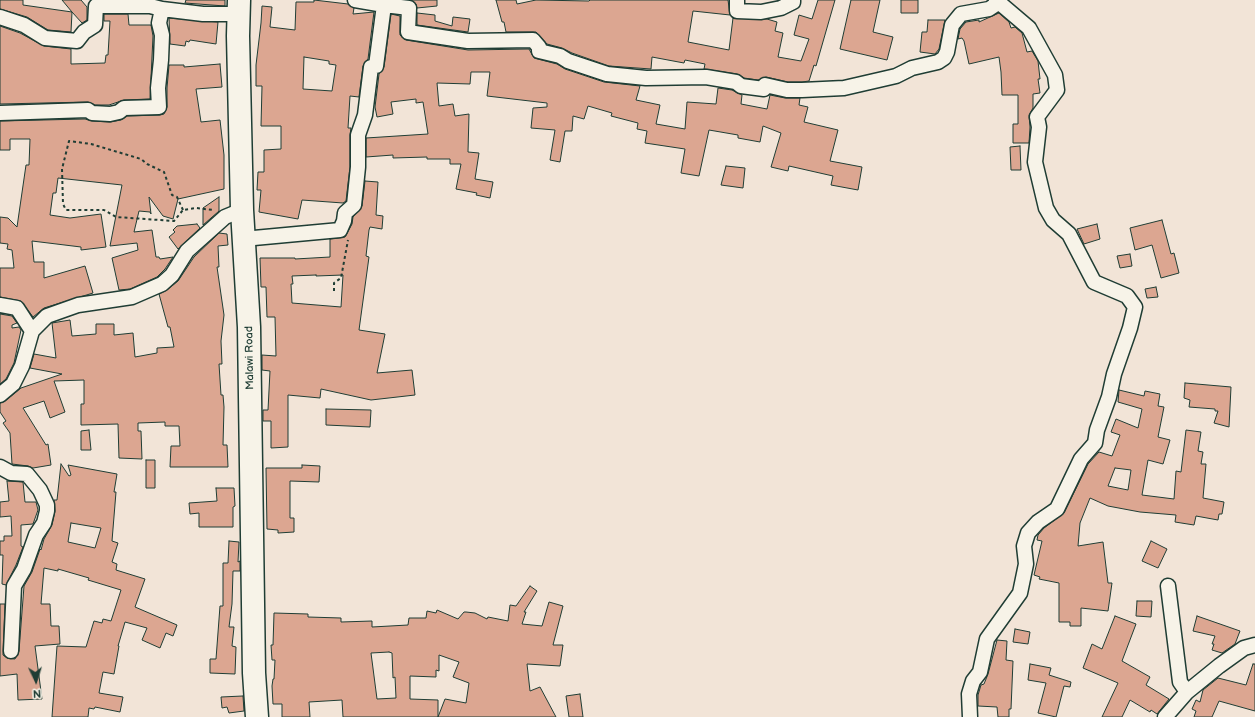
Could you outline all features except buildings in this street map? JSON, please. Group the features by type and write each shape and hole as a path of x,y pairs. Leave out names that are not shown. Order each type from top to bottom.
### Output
{"main road":[{"name":"Malawi Road","path":"239,7 233,213 243,240 249,327 254,673 257,717"}],"street":[{"path":"355,0 384,2 409,8 408,32 458,40 533,40 539,51 560,56 568,61 606,74 646,78 706,77 736,82 741,86 764,88 765,85 786,90 844,88 896,76 912,68 938,62 944,58 947,52 952,25 961,14 989,9 995,5 997,0 1029,28 1055,75 1057,90 1037,117 1038,127 1035,162 1046,208 1053,220 1069,234 1094,282 1127,296 1134,307 1130,328 1114,374 1109,397 1097,430 1095,443 1081,459 1057,508 1038,522 1028,533 1024,546 1026,564 1020,593 987,639 980,672 974,681 969,694 970,717"},
{"path":"737,0 737,11 762,12 780,8 793,2 793,0"},
{"path":"243,240 340,230 344,221 345,213 354,205 358,167 358,135 366,116 371,67 376,66 384,2"},
{"path":"0,18 24,25 44,38 78,41 84,32 95,25 96,6 150,6 203,14 239,7"},
{"path":"0,113 88,110 92,113 110,114 119,112 124,108 159,107 158,88 162,35 159,23 162,9"},
{"path":"0,395 13,384 22,366 32,331 48,316 78,304 132,297 162,284 172,275 187,251 233,213"},
{"path":"0,305 17,308 32,331"},
{"path":"0,467 11,473 27,474 40,490 47,505 47,516 36,535 24,569 14,586 11,651"},
{"path":"1168,586 1180,682 1187,692"},
{"path":"1165,717 1187,692 1244,648 1255,645"}],"path":[{"path":"183,210 177,197 172,195 164,172 147,164 141,159 92,144 69,141 62,169 62,199 66,210 104,210 116,217 174,221 183,210 196,208 233,213"},
{"path":"334,291 334,283 341,278 347,246 348,231 340,230"}]}
